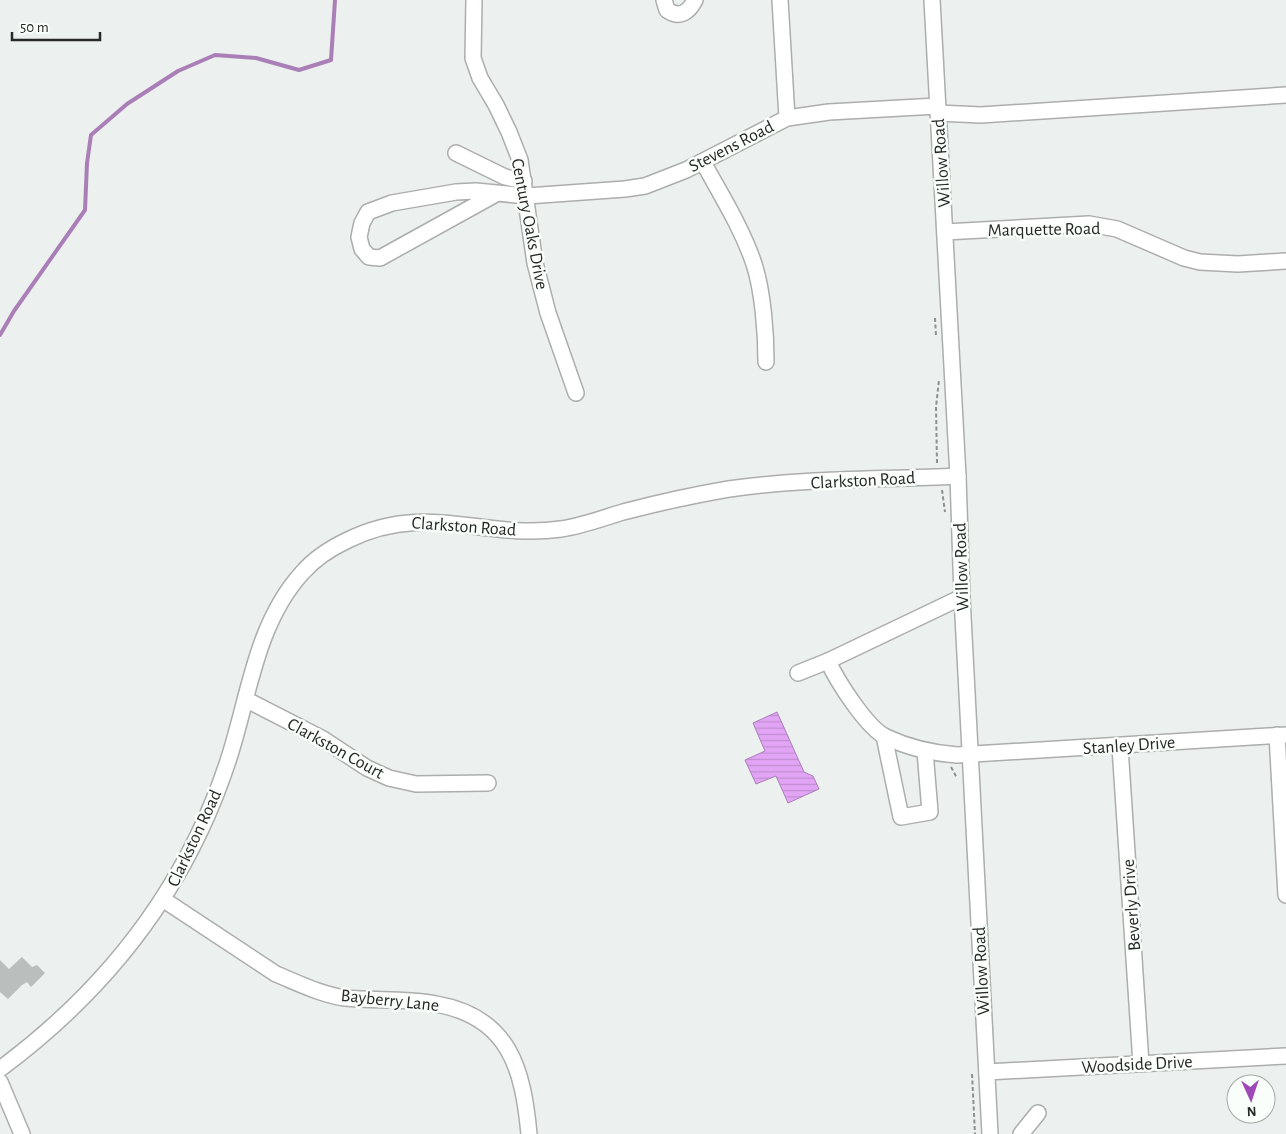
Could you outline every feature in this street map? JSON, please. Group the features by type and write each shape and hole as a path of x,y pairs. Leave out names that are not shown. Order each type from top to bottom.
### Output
{"street":[{"name":"Century Oaks Drive","path":"474,0 473,58 480,78 496,105 520,160 535,263 548,313 576,393"},
{"path":"664,0 667,10 673,14 689,11 695,0"},
{"path":"780,0 787,118"},
{"name":"Willow Road","path":"932,0 958,476 962,597 972,754 990,1134"},
{"name":"Stevens Road","path":"525,189 617,190 645,186 703,162 787,118 829,112 937,110 981,115 1286,95"},
{"path":"456,153 525,189"},
{"path":"703,162 740,231 754,265 766,336 766,362"},
{"path":"494,195 476,191 456,192 392,203 368,212 360,230 359,237 362,249 369,257 380,258 494,195 525,189"},
{"name":"Marquette Road","path":"945,232 1089,224 1117,229 1184,258 1200,262 1238,264 1286,261"},
{"name":"Clarkston Road","path":"0,1069 40,1039 76,1005 124,952 164,900 208,813 228,763 266,629 273,614 301,574 336,546 363,532 390,524 436,521 521,531 542,530 564,528 683,497 730,489 766,485 958,476"},
{"path":"798,673 828,661 962,597"},
{"path":"828,661 845,692 884,736 901,817 930,812 925,752"},
{"name":"Clarkston Court","path":"247,700 323,739 367,768 389,778 416,784 488,784"},
{"path":"1281,735 1286,895"},
{"name":"Stanley Drive","path":"884,736 925,752 957,755 1120,747 1281,735"},
{"name":"Beverly Drive","path":"1120,747 1141,1064"},
{"name":"Bayberry Lane","path":"164,900 276,974 296,982 343,998 435,1003 456,1008 487,1025 510,1053 518,1068 524,1089 529,1134"},
{"name":"Woodside Drive","path":"987,1072 1286,1056"},
{"path":"0,1082 22,1134"},
{"path":"1021,1134 1038,1113"}],"shaded area":[{"path":"777,712 804,772 813,776 819,789 788,803 776,776 756,784 745,760 765,751 753,723"}],"building":[{"path":"22,957 32,967 37,965 45,973 31,987 27,982 22,985 8,999 0,992 0,960 9,969"}],"waterway":[{"path":"0,335 14,311 85,210 87,163 91,135 127,104 178,71 215,55 256,58 299,70 331,60 335,0"}]}
